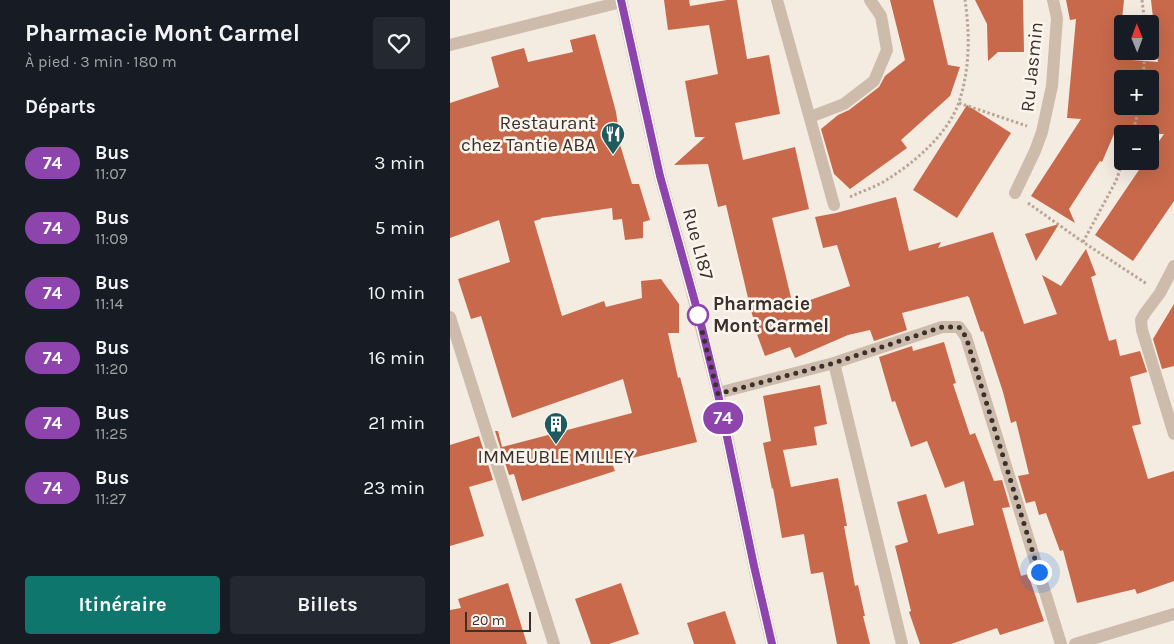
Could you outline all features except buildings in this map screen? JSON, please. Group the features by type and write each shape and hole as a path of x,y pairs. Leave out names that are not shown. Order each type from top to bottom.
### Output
{"street":[{"path":"777,0 834,205"},
{"path":"810,117 844,104 874,80 886,50 882,16 870,0"},
{"name":"Ru Jasmin","path":"1015,193 1042,132 1052,86 1057,18 1053,0"},
{"path":"450,45 621,1"},
{"name":"Rue L187","path":"621,1 660,176 688,274 718,394 772,644"},
{"path":"1174,266 1160,293 1141,320 1142,330 1174,434"},
{"path":"450,317 554,644"},
{"path":"718,394 834,363 942,327 959,327 966,337 1061,644"},
{"path":"834,363 902,644"},
{"path":"1075,644 1174,614"}],"path":[{"path":"834,205 886,180 909,165 933,142 948,122 959,103 967,72 968,18 965,0"},
{"path":"1142,0 1144,15"},
{"path":"959,103 1042,132"},
{"path":"1082,242 1116,181 1120,170"},
{"path":"1015,193 1082,242 1160,293"}],"bus line":[{"name":"74","path":"621,0 660,176 700,320 718,394 772,644"}],"place":[{"name":"Restaurant chez Tantie ABA","path":"613,155"},
{"name":"Pharmacie Mont Carmel","path":"698,315"},
{"name":"IMMEUBLE MILLEY","path":"556,445"}],"route":[{"path":"698,315 718,394 834,363 942,327 959,327 966,337 1039,572"}]}
